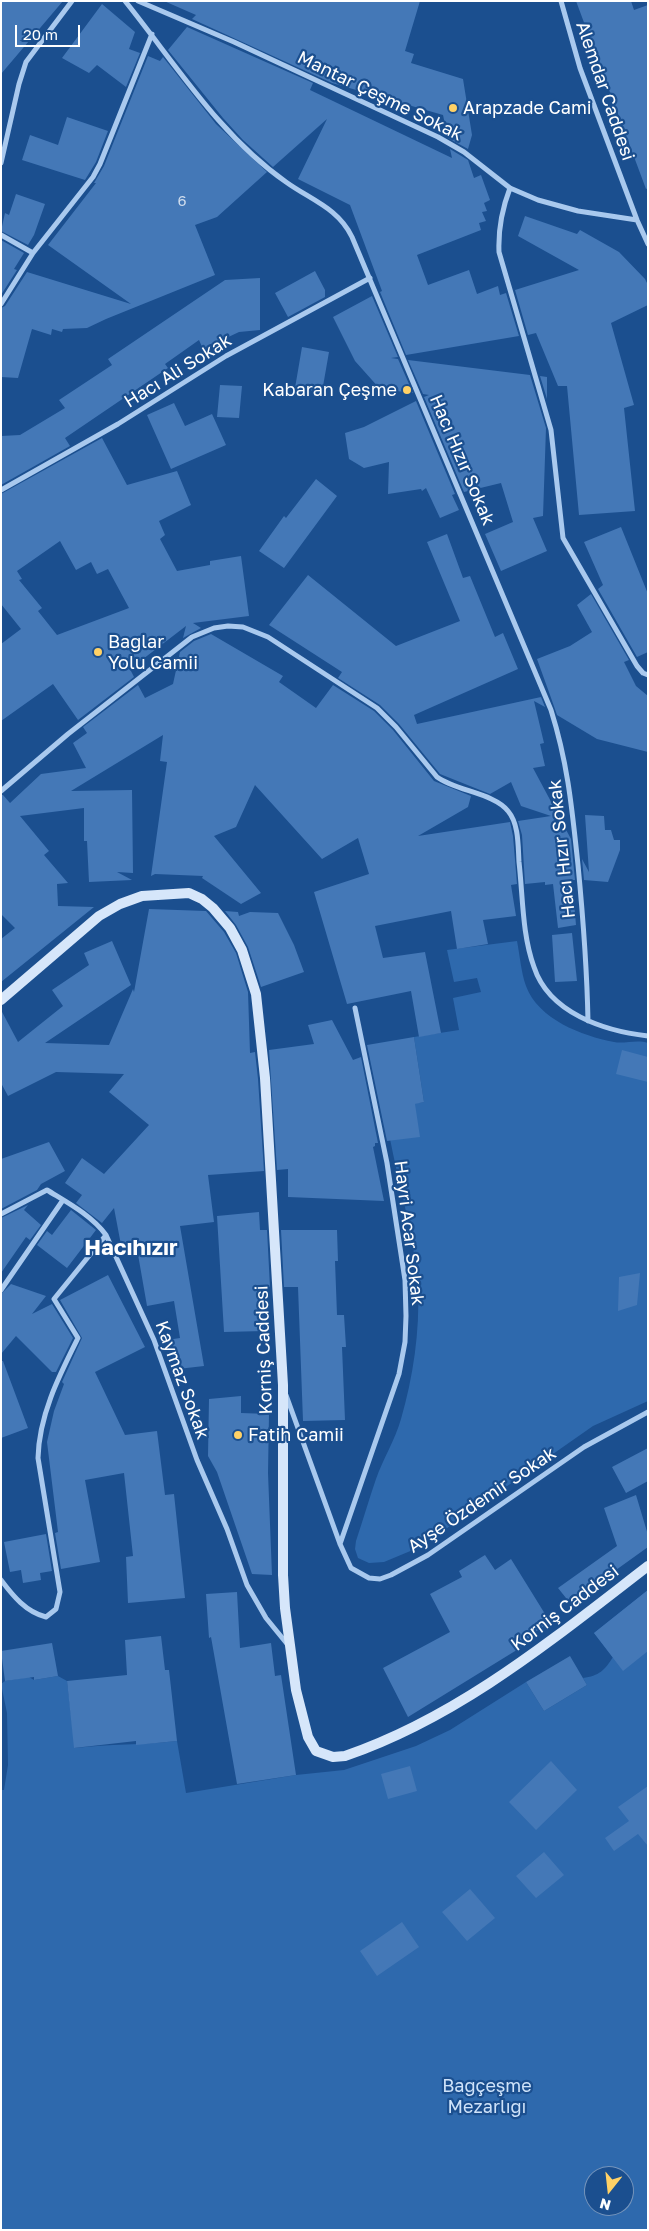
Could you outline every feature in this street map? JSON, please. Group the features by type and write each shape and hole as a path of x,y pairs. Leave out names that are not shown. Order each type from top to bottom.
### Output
{"main road":[{"name":"Korniş Caddesi","path":"1,1000 99,916 120,904 142,896 189,893 202,899 209,904 230,928 250,972 261,1026 282,1385 283,1575 289,1646 296,1690 311,1744 316,1751 333,1756 344,1756 411,1730 505,1673 648,1566"}],"street":[{"path":"1,163 19,84 26,62 72,1"},
{"name":"Hacı Hızır Sokak","path":"126,1 209,108 261,163 285,182 327,206 347,225 543,692 558,734 565,758 572,806 587,960 588,1021"},
{"name":"Mantar Çeşme Sokak","path":"138,1 234,42 438,137 464,152 510,188 558,206 637,220"},
{"name":"Alemdar Caddesi","path":"561,1 580,68 637,220 648,244"},
{"path":"1,304 34,254 100,164 152,34"},
{"path":"510,188 502,209 498,231 499,252 551,430 563,538 637,666 648,674"},
{"path":"1,235 34,254"},
{"name":"Hacı Ali Sokak","path":"1,490 118,424 226,356 370,278"},
{"path":"1,791 8,783 192,637 214,628 228,626 255,631 347,687 377,708 396,727 437,777 445,783 501,804 508,811 516,830 527,944 534,969 551,995 566,1009 588,1021 648,1036"},
{"path":"1,782 8,783"},
{"name":"Hayri Acar Sokak","path":"340,1544 399,1374 405,1342 406,1316 405,1280 387,1163 355,1008"},
{"name":"Kaymaz Sokak","path":"1,1214 47,1190 97,1224 106,1235 154,1340 196,1460 227,1528 247,1585 266,1618 289,1646"},
{"path":"1,1290 63,1200"},
{"path":"1,1580 19,1601 38,1615 46,1617 56,1609 60,1592 38,1458 38,1442 48,1404 78,1338 54,1299 106,1235"},
{"name":"Ayşe Özdemir Sokak","path":"282,1385 340,1544 351,1568 369,1578 380,1579 390,1576 428,1555 584,1447 648,1412"}],"green space":[{"path":"517,941 526,986 540,1008 551,1017 575,1030 602,1039 618,1042 640,1041 648,1043 648,1401 593,1426 420,1547 384,1562 369,1563 358,1558 355,1549 356,1541 376,1479 401,1419 412,1371 418,1321 416,1265 385,1108 424,1102 414,1037 459,1030 453,998 481,992 477,978 454,982 447,950"},
{"name":"Bağçeşme Mezarlığı","path":"648,1590 648,2230 1,2230 1,1790 4,1790 8,1765 7,1713 1,1684 5,1681 29,1677 34,1680 58,1676 67,1681 75,1748 177,1741 186,1793 296,1775 344,1770 416,1746 450,1730 526,1682 544,1711 587,1685 583,1678 601,1672 613,1657 594,1633"}],"building":[{"path":"1,1 63,1 1,74"},
{"path":"164,1 420,1 405,51 414,54 411,63 463,79 472,135 468,149 448,138 443,115 332,83 192,19 196,15"},
{"path":"576,1 631,1 634,10 648,5 648,188 646,189"},
{"path":"102,4 135,32 129,49 140,53 126,87 97,65 89,73 62,58"},
{"path":"187,27 313,83 310,90 452,158 450,149 468,160 474,178 481,175 490,200 484,203 487,211 482,212 486,221 479,223 481,230 417,255 428,285 469,270 477,294 498,286 500,295 506,293 519,336 406,355 380,292 382,291 350,205 298,179 327,119 273,167 243,140 223,118 168,50"},
{"path":"148,56 160,61 163,57 216,124 267,172 217,217 195,225 215,275 87,328 63,329 62,332 52,329 51,335 32,329 18,378 1,377 1,308 5,306 27,272 131,304 48,245 96,183 94,183 104,166"},
{"path":"67,117 108,131 96,162 85,180 22,160 30,135 58,145"},
{"path":"16,194 45,204 34,235 28,245 1,231 5,213 9,215"},
{"path":"525,216 577,234 580,230 619,252 645,279 648,285 648,305 611,323 634,405 624,408 635,511 579,515 567,386 558,386 536,333 528,335 515,290 579,270 518,236"},
{"path":"1,240 24,253 14,269 17,270 1,295"},
{"path":"315,271 325,290 325,297 288,317 275,293"},
{"path":"260,278 260,330 239,332 203,349 199,340 165,364 168,368 65,438 70,446 1,485 1,436 20,435 65,408 59,400 112,365 108,359 225,280"},
{"path":"372,296 398,357 391,358 398,359 413,393 380,389 355,361 333,317"},
{"path":"302,347 329,352 322,392 295,388"},
{"path":"408,360 530,375 546,428 543,516 533,518 547,551 501,571 485,534 513,522 501,483 464,492 424,397 429,395 423,394"},
{"path":"540,376 547,377 547,399"},
{"path":"220,385 242,386 239,418 217,417"},
{"path":"416,401 455,494 452,495 459,510 440,518 426,488 422,491 421,489 388,494 389,462 364,468 349,459 345,433 364,427"},
{"path":"174,403 185,426 212,414 226,445 171,469 147,415"},
{"path":"102,438 127,485 177,471 191,505 159,521 165,535 160,539 177,571 210,565 210,561 241,556 249,616 193,623 201,628 183,638 186,626 130,669 134,677 78,720 53,684 1,721 1,644 21,629 1,604 1,494","holes":["60,541 76,570 91,562 97,574 108,569 129,608 57,635 38,611 42,608 19,580 22,579 17,571"]},
{"path":"316,479 337,496 284,568 259,551 284,516 286,518"},
{"path":"621,527 648,594 648,652 637,657 598,589 603,585 584,542"},
{"path":"447,534 463,578 470,576 495,637 503,633 518,669 414,715 417,724 541,697 545,707 534,701 544,743 540,744 545,766 533,768 571,839 575,880 572,880 576,925 558,928 553,884 545,885 545,882 525,884 522,835 518,821 551,816 521,806 511,782 490,794 440,774 399,724 380,705 338,678 342,672 269,625 308,575 396,646 460,621 427,542"},
{"path":"591,594 629,660 624,662 636,686 648,696 648,752 597,739 557,715 537,659 570,646 592,632 577,605"},
{"path":"211,634 283,676 279,682 316,708 333,685 374,711 393,730 434,781 471,796 468,807 418,836 510,822 517,884 511,885 516,916 483,920 488,944 457,949 451,911 375,926 383,958 425,952 441,1033 419,1037 411,991 347,1004 314,892 369,874 358,838 322,859 255,785 236,827 214,836 261,893 241,904 202,878 203,876 155,874 151,876 167,762 160,761 163,735 71,791 132,790 133,873 117,872 132,880 89,882 87,841 84,841 84,808 20,816 49,851 44,855 68,883 57,884 58,906 94,907 1,982 1,939 15,928 1,914 1,795 10,803 41,774 86,768 73,743 87,733 83,727 138,685 145,698 173,684 180,652 194,641"},
{"path":"585,815 604,816 605,830 611,830 614,840 620,840 620,850 608,882 584,880 582,859 589,872"},
{"path":"149,909 206,911 224,932 236,953 248,992 250,1053 255,1052 264,1171 208,1175 214,1222 180,1226 204,1366 178,1369 167,1340 180,1338 174,1301 147,1306 136,1243 121,1245 114,1208 102,1223 76,1203 82,1195 65,1183 82,1158 104,1174 149,1125 109,1092 124,1074 56,1072 8,1096 1,1083 1,1010 18,1042 63,1006 52,990 89,965 84,953 112,941 131,985 45,1043 109,1045 133,989 134,992"},
{"path":"225,911 238,912 239,916 250,912 278,913 294,945 304,972 261,987 248,947 236,925"},
{"path":"572,933 577,981 555,982 552,935"},
{"path":"332,1020 353,1060 361,1057 378,1143 375,1143 373,1147 384,1201 288,1197 288,1169 277,1170 269,1050 314,1044 308,1025"},
{"path":"414,1037 424,1102 415,1104 420,1137 387,1141 367,1045"},
{"path":"622,1050 648,1057 648,1082 616,1074"},
{"path":"49,1142 65,1171 41,1184 37,1190 1,1209 1,1159"},
{"path":"28,1205 24,1210 41,1225 30,1240 26,1237 1,1273 1,1218"},
{"path":"71,1210 96,1230 67,1268 37,1245 47,1231 52,1235"},
{"path":"259,1212 260,1230 267,1230 270,1287 262,1287 264,1331 224,1332 217,1216"},
{"path":"281,1230 337,1230 338,1261 335,1261 337,1315 344,1315 346,1347 342,1347 345,1420 303,1421 298,1287 284,1287"},
{"path":"640,1273 637,1305 618,1311 619,1277"},
{"path":"108,1275 145,1347 95,1372 125,1435 157,1431 165,1495 174,1494 185,1598 128,1603 126,1557 133,1556 124,1473 85,1480 100,1562 61,1569 55,1533 58,1532 47,1442 54,1411 64,1384 62,1382 82,1338 60,1300"},
{"path":"11,1284 46,1296 32,1314 52,1304 73,1338 56,1372 52,1372 16,1336 1,1354 1,1294"},
{"path":"1,1361 3,1361 28,1428 1,1438"},
{"path":"241,1396 241,1413 269,1414 268,1473 272,1575 252,1574 217,1472 208,1456 209,1399"},
{"path":"648,1448 648,1481 626,1493 612,1467"},
{"path":"636,1495 648,1535 648,1547 570,1603 558,1588 617,1546 604,1508"},
{"path":"46,1534 52,1571 40,1573 41,1580 23,1583 21,1570 10,1572 4,1542"},
{"path":"485,1555 495,1570 511,1559 550,1622 530,1636 533,1640 408,1717 383,1668 450,1632 430,1594 462,1577 459,1571"},
{"path":"648,1590 648,1651 623,1671 594,1633"},
{"path":"237,1592 240,1648 271,1643 275,1676 281,1675 296,1775 237,1784 211,1637 209,1638 206,1594"},
{"path":"161,1636 165,1670 169,1670 177,1741 136,1745 136,1741 74,1748 67,1681 127,1675 125,1640"},
{"path":"52,1643 58,1676 34,1680 34,1677 5,1681 1,1651"},
{"path":"570,1656 587,1685 544,1711 526,1682"},
{"path":"551,1761 577,1790 536,1830 509,1802"},
{"path":"410,1766 417,1791 388,1799 381,1774"},
{"path":"648,1786 648,1846 638,1834 614,1851 605,1838 629,1821 618,1807"},
{"path":"544,1852 564,1875 536,1898 516,1876"},
{"path":"470,1889 495,1918 467,1941 442,1912"},
{"path":"402,1922 419,1947 377,1976 360,1951"}],"place":[{"name":"Arapzade Cami","path":"453,108"},
{"name":"Kabaran Çeşme","path":"407,390"},
{"name":"Bağlar Yolu Camii","path":"98,652"},
{"name":"Fatih Camii","path":"238,1435"}],"district":[{"name":"Hacıhızır","path":"131,1248"}]}
